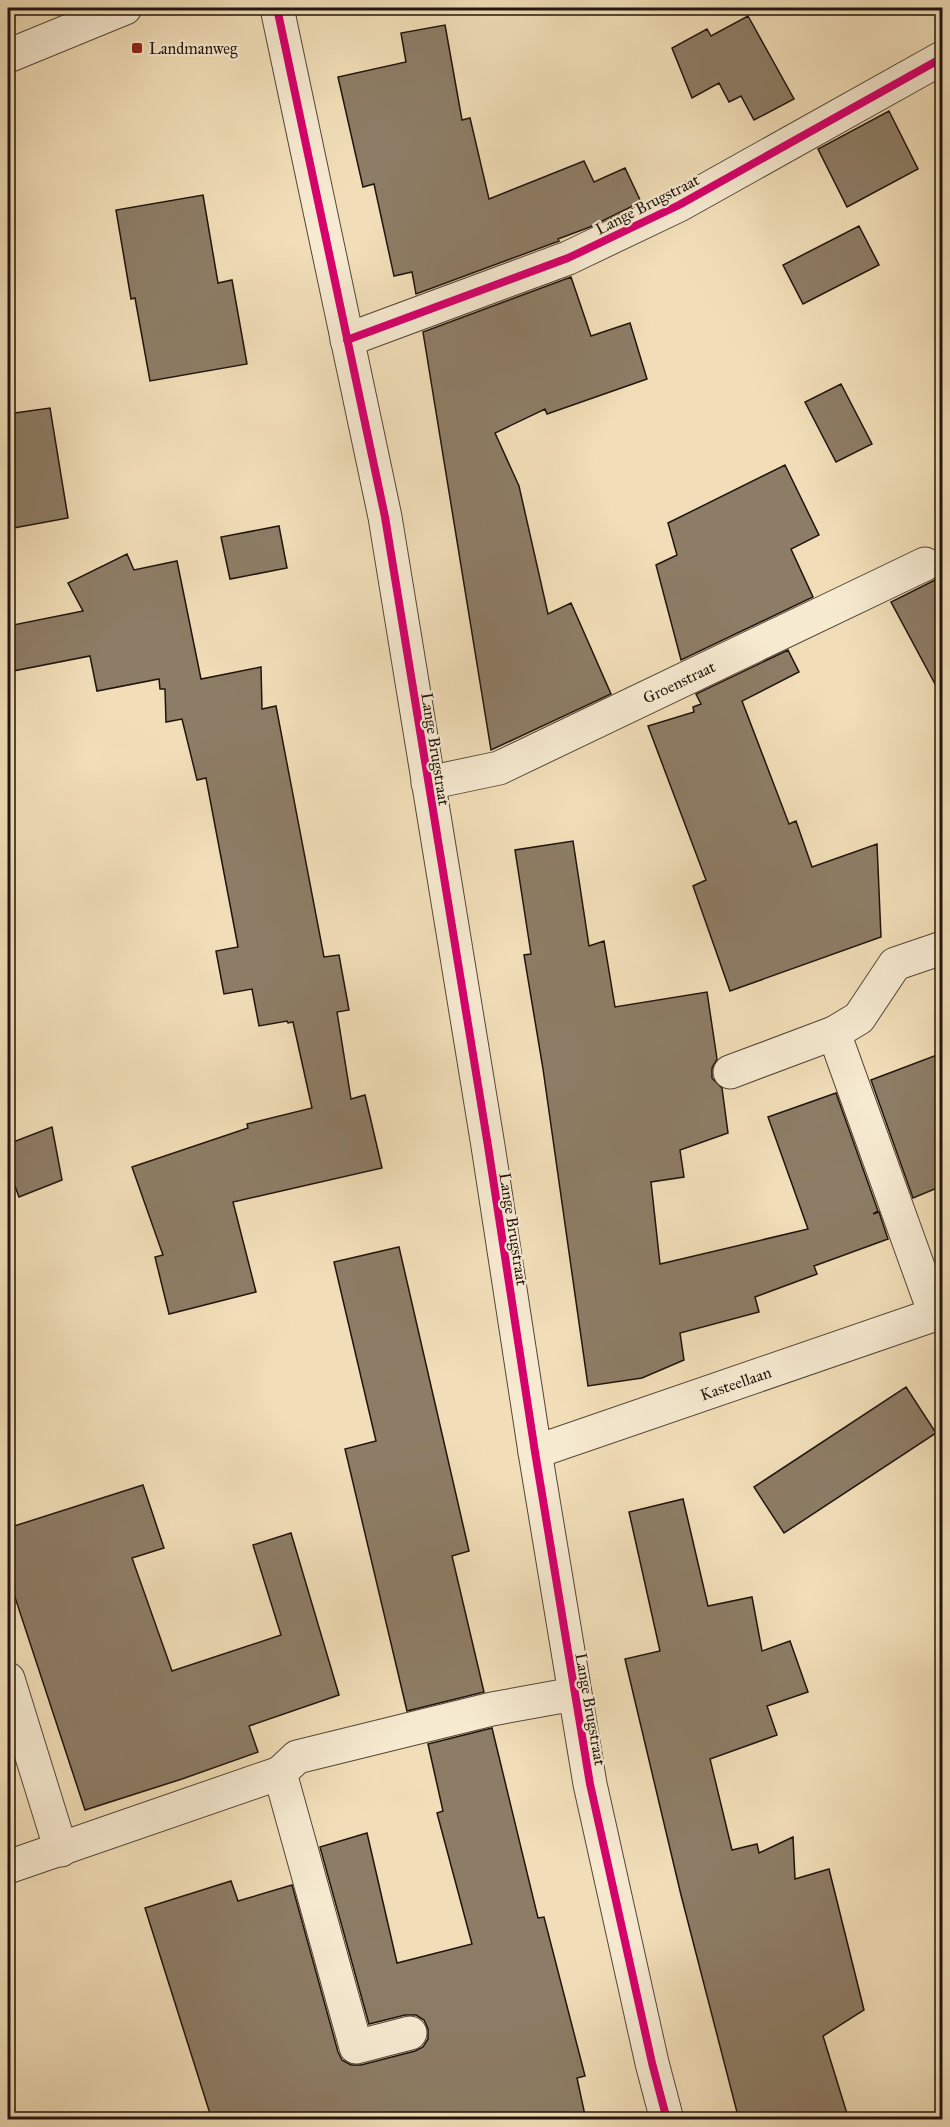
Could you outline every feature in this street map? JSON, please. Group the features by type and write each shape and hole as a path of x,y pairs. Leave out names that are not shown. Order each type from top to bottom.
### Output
{"street":[{"path":"8,56 125,8"},
{"name":"Lange Brugstraat","path":"277,8 385,517 488,1146 574,1694 593,1795 667,2120"},
{"name":"Lange Brugstraat","path":"347,340 578,253 679,205 942,58"},
{"name":"Groenstraat","path":"428,783 500,768 925,564"},
{"path":"730,1072 834,1033 859,1018 895,964 942,948"},
{"name":"Kasteellaan","path":"535,1452 939,1313 834,1033"},
{"path":"8,1679 61,1850"},
{"path":"8,1867 280,1773 297,1757 492,1709 574,1694"},
{"path":"280,1773 356,2047 410,2033"}],"building":[{"path":"748,16 794,99 754,120 741,96 729,102 719,83 692,98 672,48 707,29 711,36"},
{"path":"445,25 462,120 470,118 489,199 584,161 594,182 625,168 641,202 590,227 558,239 559,241 416,294 412,272 394,276 374,184 363,187 338,77 406,62 401,33"},
{"path":"889,111 918,169 847,207 818,149"},
{"path":"203,195 218,283 232,280 247,364 150,381 135,298 131,299 116,210"},
{"path":"859,226 879,265 803,304 783,265"},
{"path":"571,277 591,336 630,323 647,379 547,414 545,409 495,433 519,486 548,614 571,603 611,694 491,750 423,332"},
{"path":"841,384 872,444 836,462 805,402"},
{"path":"50,408 68,518 8,529 8,414"},
{"path":"785,465 819,535 791,549 813,597 681,660 656,565 677,555 668,523"},
{"path":"279,526 287,568 230,579 221,537"},
{"path":"127,554 134,570 177,561 201,679 261,667 262,709 276,706 324,957 339,955 349,1010 337,1012 351,1099 365,1095 382,1168 233,1202 256,1292 169,1314 155,1257 163,1255 132,1167 248,1128 247,1124 312,1108 293,1022 259,1026 252,989 224,994 216,951 238,947 206,778 197,780 182,719 166,722 165,689 160,689 159,679 97,691 90,656 8,672 8,626 83,611 68,583"},
{"path":"942,574 942,697 891,602 933,581"},
{"path":"788,650 799,672 742,701 789,824 796,821 812,867 877,844 881,937 730,991 693,886 706,880 648,726 694,712 693,707 701,704 696,694"},
{"path":"573,841 589,946 604,941 615,1007 707,992 717,1059 712,1068 712,1078 722,1088 728,1133 680,1150 684,1177 651,1182 660,1264 808,1229 768,1117 836,1093 878,1211 873,1214 879,1212 888,1239 814,1266 817,1274 755,1297 759,1312 680,1333 684,1360 642,1378 588,1386 543,1069 524,955 531,954 515,850"},
{"path":"942,1053 942,1186 913,1198 871,1080"},
{"path":"52,1127 62,1180 19,1197 8,1167 8,1144"},
{"path":"399,1247 469,1551 452,1556 484,1692 407,1711 345,1449 376,1441 334,1262"},
{"path":"906,1387 936,1433 784,1533 754,1487"},
{"path":"143,1485 164,1548 132,1558 172,1671 281,1635 253,1545 291,1533 339,1695 249,1726 258,1752 85,1810 8,1576 8,1528"},
{"path":"683,1499 708,1606 752,1597 762,1651 790,1641 808,1692 767,1706 777,1735 710,1759 732,1850 757,1844 759,1853 793,1837 795,1879 829,1869 864,2010 823,2036 849,2120 739,2120 681,1895 625,1659 660,1651 629,1512"},
{"path":"492,1728 538,1918 544,1917 585,2076 577,2078 586,2120 212,2120 145,1908 231,1881 238,1901 292,1885 342,2060 351,2065 361,2065 423,2047 428,2039 428,2029 424,2020 416,2015 405,2015 369,2024 320,1847 367,1833 397,1963 472,1944 437,1813 443,1811 428,1744"}],"cycle path":[{"path":"277,8 385,517 590,1784 652,2063 667,2120"},
{"path":"347,340 568,258 679,205 942,58"}],"place":[{"name":"Landmanweg","path":"137,48"}]}
